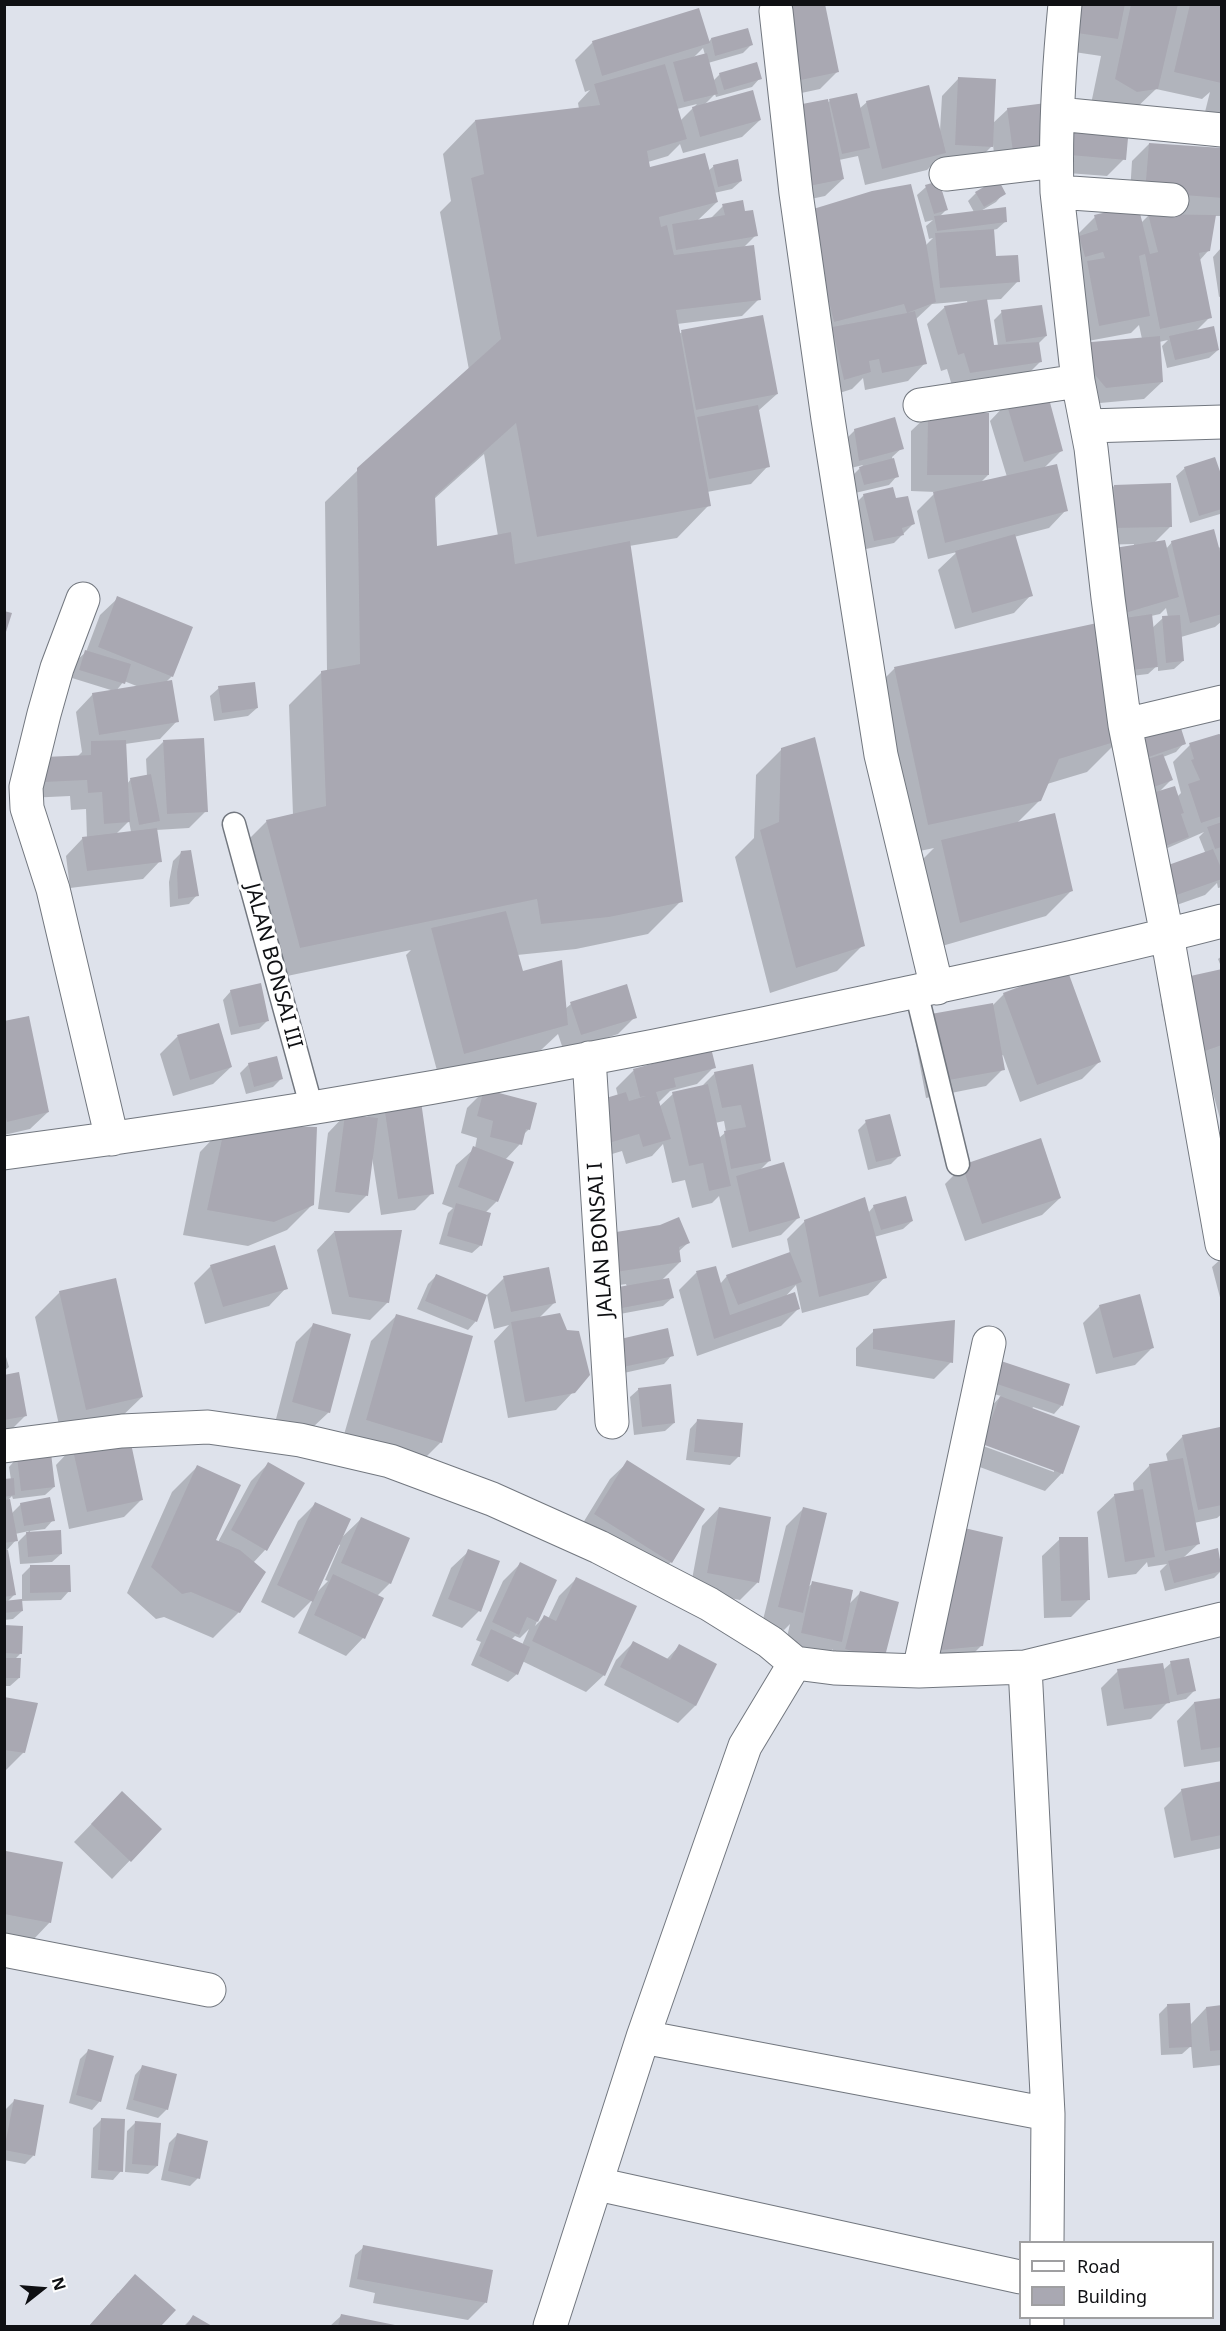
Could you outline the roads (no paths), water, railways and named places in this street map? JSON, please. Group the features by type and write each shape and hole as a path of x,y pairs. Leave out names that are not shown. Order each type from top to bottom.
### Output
{"street":[{"path":"1065,4 1059,69 1056,176 1078,381 1088,426 1125,724 1167,935 1221,1244"},
{"path":"776,11 796,193 828,419 881,755 926,989"},
{"path":"1058,114 1221,130"},
{"path":"946,174 1056,176 1172,200"},
{"path":"920,405 1078,381"},
{"path":"1088,426 1221,422"},
{"path":"83,599 57,668 16,795 53,889 112,1139"},
{"path":"1125,724 1221,702"},
{"path":"4,1153 312,1109 589,1058 730,1031 926,989 1221,921"},
{"name":"JALAN BONSAI I","path":"589,1058 612,1422"},
{"path":"919,1671 989,1343"},
{"path":"4,1446 122,1431 208,1427 300,1440 390,1461 492,1499 599,1547 709,1604 770,1642 795,1663 919,1671 1025,1667 1221,1619"},
{"path":"550,2326 643,2037 746,1746 795,1663"},
{"path":"1025,1667 1048,2114 1047,2241"},
{"path":"4,1950 209,1990"},
{"path":"643,2037 1048,2114"},
{"path":"597,2184 1019,2277"}],"lane":[{"name":"JALAN BONSAI III","path":"234,824 312,1109"},
{"path":"926,989 958,1164"}]}
